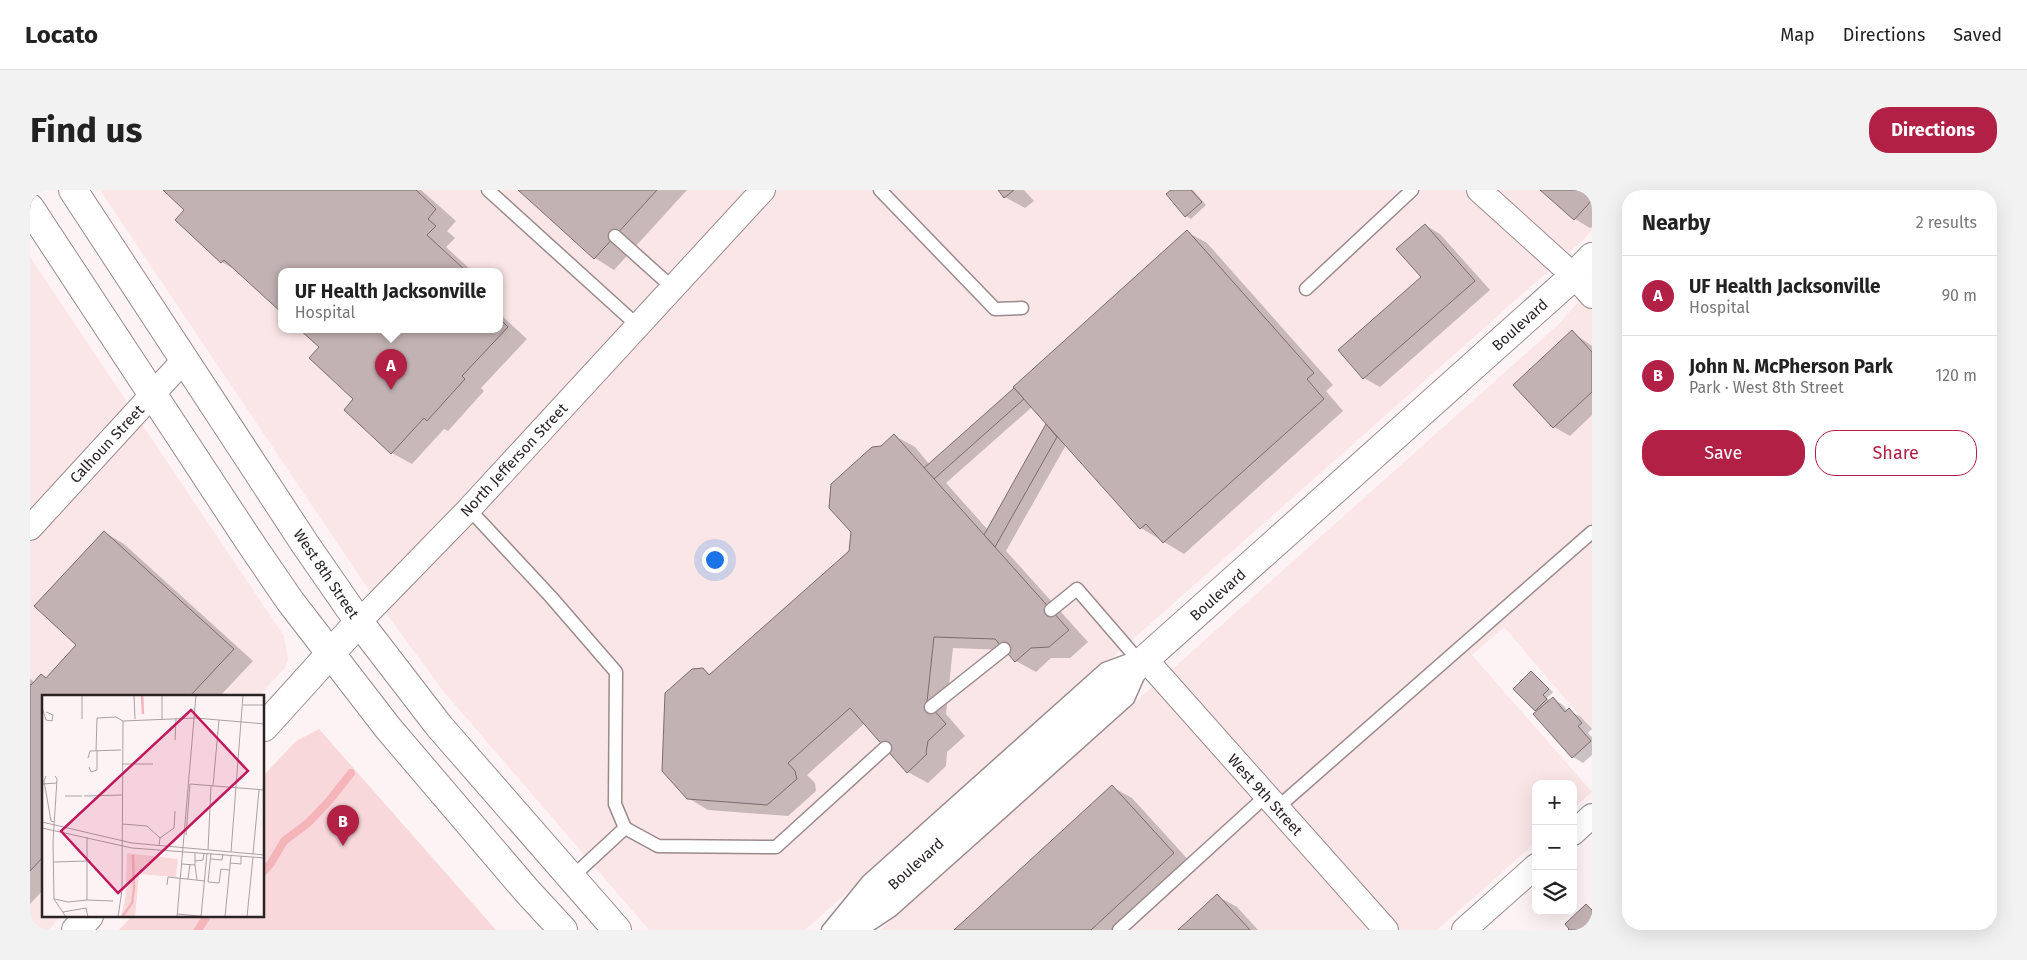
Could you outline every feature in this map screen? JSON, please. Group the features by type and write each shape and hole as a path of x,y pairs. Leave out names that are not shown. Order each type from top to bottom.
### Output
{"street":[{"name":"West 8th Street","path":"73,190 305,544 359,622 439,726 616,930"},
{"name":"North Jefferson Street","path":"265,726 359,622 469,509 762,190"},
{"path":"1480,190 1583,266 1592,296"},
{"path":"30,208 251,544 330,654 419,765 563,930"},
{"name":"Boulevard","path":"842,930 1141,660 1583,266"},
{"name":"Calhoun Street","path":"30,528 185,360"},
{"name":"West 9th Street","path":"1141,660 1272,802 1386,930"},
{"path":"1577,829 1592,816"},
{"path":"1464,930 1532,870"},
{"path":"76,930 87,918"}],"lane":[{"path":"488,190 638,326"},
{"path":"880,190 995,308 1022,308"},
{"path":"1306,289 1412,190"},
{"path":"615,236 673,288"},
{"path":"469,509 551,597 616,672 615,804 625,828 658,846 776,847 886,748"},
{"path":"1119,930 1592,532"},
{"path":"1051,610 1077,589 1141,660"},
{"path":"931,707 1004,649"},
{"path":"828,930 868,881 1105,669 1141,660"},
{"path":"862,930 892,910 1128,699 1141,660"},
{"path":"571,878 625,828"}],"shaded area":[{"path":"100,190 1592,190 1592,230 1581,242 805,930 649,930 444,692 368,589"},
{"path":"30,257 284,636 288,659 285,668 260,695 42,695 42,918 59,918 49,930 30,930"},
{"path":"1592,285 1592,730 1504,627 1472,655 1592,792 1577,805 1577,780 1532,780 1532,846 1437,930 880,930 1560,323"},
{"path":"319,729 496,930 119,930 130,918 265,918 265,774 296,741"}],"building":[{"path":"163,190 416,190 436,209 428,219 436,226 427,235 463,268 278,268 278,309 224,260 221,263 175,220 184,210"},
{"path":"518,190 657,190 594,259"},
{"path":"998,190 1014,190 1004,198"},
{"path":"1171,190 1191,190 1202,202 1185,217 1166,194"},
{"path":"1540,190 1592,190 1592,200 1574,220"},
{"path":"1425,224 1475,281 1363,379 1338,350 1421,277 1396,249"},
{"path":"1187,230 1314,373 1307,379 1324,399 1163,543 1146,524 1140,529 1013,387"},
{"path":"503,322 508,327 503,332"},
{"path":"1572,330 1592,352 1592,392 1553,428 1513,385"},
{"path":"303,333 502,333 462,376 465,379 427,421 424,418 391,454 344,410 353,399 309,358 319,347"},
{"path":"1014,388 1024,399 934,479 924,468"},
{"path":"1046,424 1057,437 995,547 984,535"},
{"path":"894,434 1069,630 1049,647 1031,648 1015,662 995,639 934,637 927,702 946,724 928,741 927,754 907,773 850,708 788,763 795,771 797,779 767,805 687,799 662,771 665,693 692,669 703,668 709,675 849,551 851,532 829,508 831,484 872,447 881,446"},
{"path":"104,531 234,649 191,695 42,695 42,858 30,871 30,684 41,674 46,678 76,645 34,606"},
{"path":"1531,671 1549,689 1543,695 1547,699 1535,711 1513,689"},
{"path":"1553,697 1565,712 1569,708 1582,723 1578,726 1591,741 1572,758 1533,714"},
{"path":"1112,785 1174,853 1091,930 954,930"},
{"path":"1217,894 1250,930 1178,930"},
{"path":"1586,904 1592,910 1592,930 1568,930 1565,924 1574,915 1577,915 1577,913"}],"waterway":[{"path":"265,870 284,841 308,823 329,801 351,773"},
{"path":"198,930 206,918"}],"place":[{"name":"UF Health Jacksonville","path":"391,390"},
{"name":"John N. McPherson Park","path":"343,846"}]}
